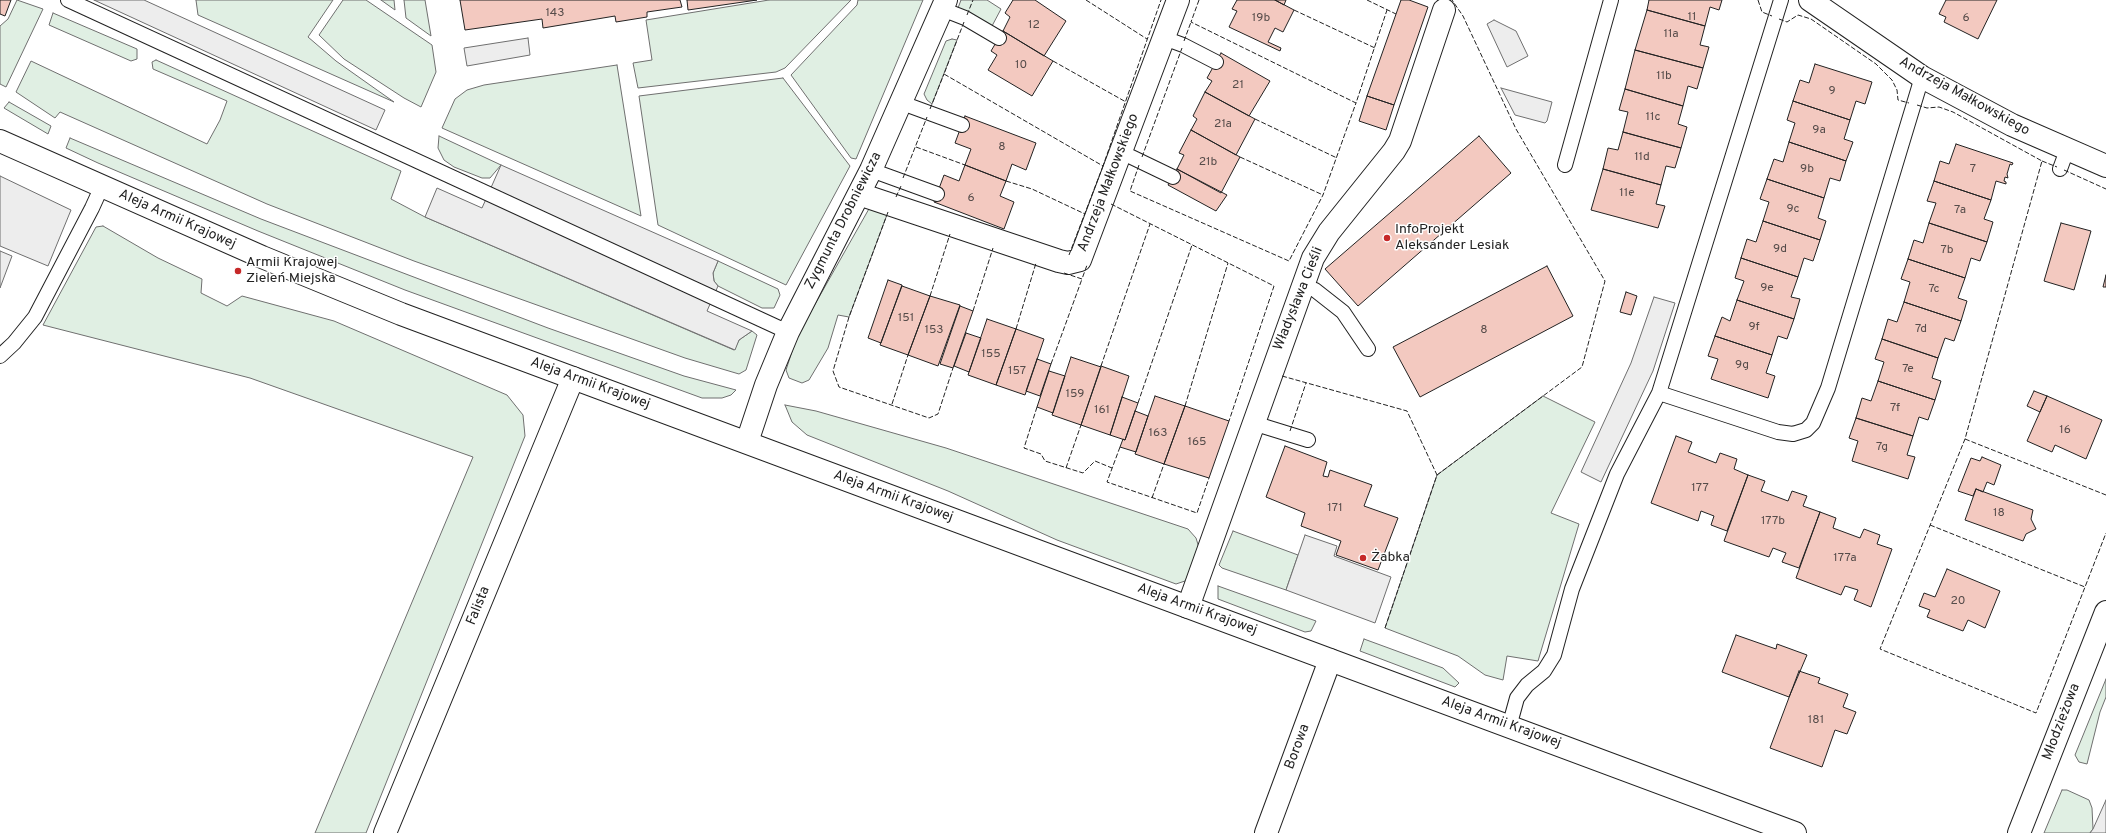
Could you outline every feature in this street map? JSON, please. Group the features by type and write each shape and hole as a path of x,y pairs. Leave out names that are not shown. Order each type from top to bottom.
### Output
{"street":[{"name":"Andrzeja Małkowskiego","path":"859,194 1059,261 1074,262 1080,260 1178,0"},
{"name":"Andrzeja Małkowskiego","path":"1810,0 1922,77 2012,125 2064,159 2106,166"},
{"name":"Zygmunta Drobniewicza","path":"746,442 766,385 788,332 871,170 902,103 944,5"},
{"name":"Władysława Cieśli","path":"1188,607 1209,553 1253,422 1313,258 1329,232 1394,151 1400,141 1444,10"},
{"name":"Aleja Armii Krajowej","path":"0,141 262,257 379,305 1795,833"},
{"name":"Falista","path":"385,833 572,378"},
{"name":"Młodzieżowa","path":"2019,833 2106,612"},
{"name":"Borowa","path":"1266,833 1330,660"}],"lane":[{"path":"68,0 788,332"},
{"path":"1565,164 1611,0"},
{"path":"1509,726 1518,698 1527,685 1544,671 1554,655 1572,589 1617,474 1659,393 1781,0"},
{"path":"944,5 999,38"},
{"path":"1164,38 1183,45 1216,62"},
{"path":"1659,393 1778,432 1793,434 1806,430 1813,423 1828,388 1922,77"},
{"path":"902,103 962,125"},
{"path":"1121,152 1172,177"},
{"path":"871,170 937,194"},
{"path":"0,356 14,344 35,317 102,186"},
{"path":"1302,285 1315,290 1344,312 1368,349"},
{"path":"1253,422 1308,440"}],"green space":[{"path":"17,0 43,9 6,87 0,84 0,26 8,19"},
{"path":"196,0 333,0 308,37 336,61 394,102 198,15"},
{"path":"343,0 366,0 432,45 436,72 421,107 404,98 344,59 319,35"},
{"path":"381,0 394,0 395,10"},
{"path":"404,0 425,0 431,36 406,18"},
{"path":"769,0 851,0 785,68 776,72 638,88 633,63 652,60 646,20"},
{"path":"858,0 923,0 856,159 851,158 791,75 857,5"},
{"path":"961,0 987,0 1001,9 992,26 958,8"},
{"path":"53,13 137,49 137,59 131,61 49,25"},
{"path":"952,39 957,40 932,104 927,100 924,94 946,41"},
{"path":"156,60 401,171 391,199 425,217 734,350 739,340 752,331 757,335 746,370 739,374 685,358 414,261 267,204 60,112 55,118 16,92 31,61 207,144 220,120 227,101 153,69 152,62"},
{"path":"617,65 641,216 442,128 455,99 467,90 484,85"},
{"path":"783,78 850,166 786,285 658,225 639,96"},
{"path":"9,102 51,126 48,134 4,108"},
{"path":"439,136 501,165 490,178 482,178 454,167 444,160 438,148"},
{"path":"70,138 261,219 548,328 684,376 736,390 731,395 722,398 702,398 405,290 258,231 98,163 66,148"},
{"path":"870,207 888,212 849,317 838,315 828,348 809,380 802,383 789,378 786,370 797,336"},
{"path":"103,226 158,258 202,279 201,293 227,306 242,296 334,321 507,395 523,415 525,436 366,833 315,833 473,457 250,378 43,325 96,227"},
{"path":"718,261 778,289 780,295 774,308 762,308 718,286 714,281 713,273"},
{"path":"1543,396 1595,422 1551,513 1579,524 1538,661 1507,656 1503,680 1485,675 1458,656 1385,628 1437,475"},
{"path":"785,405 816,411 946,448 1188,529 1196,538 1200,551 1188,580 1176,584 1057,540 948,491 807,435 792,422"},
{"path":"1233,531 1298,555 1286,590 1222,568 1219,565"},
{"path":"1218,586 1316,621 1311,631 1305,632 1218,599"},
{"path":"1364,639 1443,668 1459,683 1455,687 1360,651"},
{"path":"2106,679 2106,697 2100,712 2087,764 2079,762 2075,755"},
{"path":"2062,790 2067,790 2089,800 2092,808 2093,829 2090,833 2044,833"}],"shaded area":[{"path":"94,0 144,0 385,110 376,130"},
{"path":"1494,20 1516,31 1528,56 1507,67 1487,24"},
{"path":"528,38 530,55 467,66 464,48"},
{"path":"1501,88 1552,102 1547,121 1545,123 1515,115"},
{"path":"501,165 718,261 713,273 714,281 718,286 707,311 752,331 739,340 735,350 425,217 437,188 482,208"},
{"path":"0,176 71,210 48,266 0,246"},
{"path":"0,251 12,256 0,288"},
{"path":"1654,297 1675,303 1653,371 1601,482 1581,472 1631,363"},
{"path":"1305,535 1337,546 1334,556 1391,577 1375,623 1286,590"},
{"path":"2106,800 2106,833 2090,833 2093,829"}],"building":[{"path":"0,0 11,0 5,16 0,14"},
{"path":"460,0 680,0 682,7 647,12 647,17 616,22 615,16 543,28 542,19 465,30"},
{"path":"687,0 757,0 688,10"},
{"path":"1013,0 1035,0 1066,21 1044,56 1003,31 1010,17 1005,13"},
{"path":"1237,0 1275,0 1294,10 1283,32 1275,28 1268,42 1281,48 1280,51 1229,27 1237,11 1232,9"},
{"path":"1275,0 1286,0 1284,5"},
{"path":"1401,0 1409,0 1428,7 1394,105 1367,96"},
{"path":"1649,0 1722,0 1719,10 1710,7 1705,26 1647,10"},
{"path":"1946,0 1997,0 1978,39 1944,22 1946,17 1939,14"},
{"path":"1647,10 1705,26 1700,45 1709,47 1703,68 1635,50"},
{"path":"1003,31 1053,61 1032,96 988,70 997,55 991,51"},
{"path":"1635,50 1703,68 1697,89 1688,86 1683,106 1625,89"},
{"path":"1221,53 1270,81 1249,116 1205,92 1212,81 1207,78"},
{"path":"1815,64 1872,82 1865,104 1856,101 1850,120 1793,101 1800,80 1809,83"},
{"path":"1625,89 1683,106 1678,124 1687,127 1681,148 1623,132 1628,112 1619,110"},
{"path":"1205,92 1255,119 1236,155 1191,130 1197,119 1193,116"},
{"path":"1367,96 1394,105 1386,130 1359,121"},
{"path":"1793,101 1850,120 1844,139 1853,142 1846,161 1789,142 1795,123 1787,120"},
{"path":"965,116 1036,143 1026,170 1012,164 1006,181 965,165 971,149 955,143"},
{"path":"1191,130 1240,157 1221,193 1177,169 1184,155 1179,153"},
{"path":"1623,132 1681,148 1675,168 1666,166 1661,185 1603,169 1608,148 1618,150"},
{"path":"1479,136 1511,173 1358,306 1325,269"},
{"path":"1789,142 1846,161 1840,181 1830,178 1824,198 1767,179 1774,159 1783,162"},
{"path":"1956,144 2013,163 2012,165 2010,164 2007,174 2008,178 2005,177 2004,181 2006,184 1996,181 1991,200 1934,181 1940,161 1949,164"},
{"path":"965,165 1006,181 1000,196 1014,202 1004,229 934,202 944,175 959,181"},
{"path":"1177,169 1227,195 1216,211 1168,185"},
{"path":"1603,169 1661,185 1656,204 1665,206 1658,228 1591,210"},
{"path":"1767,179 1824,198 1818,218 1826,221 1820,240 1763,221 1769,202 1760,199"},
{"path":"1934,181 1991,200 1984,219 1993,222 1987,242 1929,223 1936,203 1927,201"},
{"path":"1763,221 1820,240 1813,261 1804,258 1798,277 1741,258 1747,239 1756,242"},
{"path":"1929,223 1987,242 1980,261 1971,258 1965,278 1908,259 1914,240 1923,243"},
{"path":"2061,223 2091,231 2074,290 2044,281"},
{"path":"1741,258 1798,277 1791,297 1800,299 1794,319 1737,300 1744,281 1735,278"},
{"path":"1908,259 1965,278 1958,298 1967,301 1961,321 1904,302 1910,282 1901,279"},
{"path":"1547,266 1573,316 1420,397 1393,347"},
{"path":"2106,275 2106,287 2103,287"},
{"path":"888,280 902,285 881,343 868,338"},
{"path":"902,286 930,296 908,355 880,345"},
{"path":"1626,292 1637,296 1631,315 1620,312"},
{"path":"930,296 960,305 938,366 908,355"},
{"path":"1737,300 1794,319 1787,339 1778,336 1772,355 1715,336 1722,317 1730,321"},
{"path":"1904,302 1961,321 1954,341 1945,338 1938,358 1882,339 1888,319 1897,322"},
{"path":"960,306 973,311 953,368 940,364"},
{"path":"987,319 1016,329 996,385 968,375"},
{"path":"1016,329 1044,339 1025,395 996,385"},
{"path":"966,333 981,338 969,372 954,366"},
{"path":"1715,336 1772,355 1766,373 1775,376 1768,398 1711,379 1718,359 1708,356"},
{"path":"1882,339 1938,358 1932,378 1941,381 1935,400 1878,381 1884,362 1875,359"},
{"path":"1071,357 1101,367 1081,425 1052,415"},
{"path":"1037,359 1051,364 1040,396 1026,391"},
{"path":"1101,366 1129,376 1110,435 1081,425"},
{"path":"1049,371 1065,376 1053,413 1037,407"},
{"path":"1878,381 1935,400 1928,420 1919,417 1913,436 1856,418 1862,398 1871,401"},
{"path":"2034,391 2047,396 2040,412 2027,406"},
{"path":"1155,396 1185,406 1164,464 1135,454"},
{"path":"2047,396 2102,420 2086,459 2055,445 2052,452 2027,441"},
{"path":"1122,397 1138,403 1125,440 1110,435"},
{"path":"1185,406 1229,421 1209,478 1164,464"},
{"path":"1135,411 1148,416 1136,452 1120,447 1123,439 1125,440"},
{"path":"1856,418 1913,436 1907,455 1915,457 1908,479 1852,461 1858,441 1849,438"},
{"path":"1676,436 1692,442 1688,452 1716,463 1720,453 1737,459 1734,469 1748,475 1727,531 1711,525 1714,516 1701,511 1698,521 1651,503"},
{"path":"1285,446 1327,462 1323,476 1328,477 1330,470 1372,485 1364,506 1398,518 1378,570 1336,555 1341,541 1301,526 1305,513 1266,497"},
{"path":"1982,457 2001,465 1994,485 1987,482 1983,492 1976,489 1973,496 1958,491 1971,458 1980,461"},
{"path":"1748,475 1765,481 1761,491 1788,501 1792,491 1807,496 1803,506 1820,512 1799,568 1782,562 1786,553 1773,548 1769,557 1724,541"},
{"path":"1976,489 2033,510 2031,519 2036,529 2026,534 2023,541 1965,520"},
{"path":"1820,512 1836,518 1833,528 1860,538 1864,529 1880,535 1877,544 1892,549 1871,607 1854,600 1858,590 1845,586 1841,595 1796,578"},
{"path":"1947,569 2000,591 1985,628 1968,620 1963,631 1927,617 1930,610 1919,606 1924,593 1935,597"},
{"path":"1736,635 1776,649 1777,644 1807,655 1789,697 1722,672"},
{"path":"1799,671 1820,678 1818,683 1848,694 1843,707 1856,712 1847,734 1835,730 1822,767 1770,748"}],"fence":[{"path":"967,15 973,0"},
{"path":"1086,0 1147,39"},
{"path":"964,22 944,74 1103,166 1161,0"},
{"path":"1199,0 1191,22 1356,103 1387,10"},
{"path":"1367,0 1396,14"},
{"path":"1437,475 1582,367 1605,281 1516,129 1463,16 1452,0"},
{"path":"1758,0 1762,12 1772,16"},
{"path":"1294,10 1375,48"},
{"path":"1779,19 1787,22 1798,15 1811,19 1876,64 1892,80 1897,90 1898,100 1909,103"},
{"path":"1184,41 1191,22"},
{"path":"1142,157 1182,48"},
{"path":"1053,61 1126,102"},
{"path":"930,109 944,74"},
{"path":"1139,165 1130,191 1289,261 1323,195 1356,103"},
{"path":"1917,105 1927,108 1939,107 1953,112 2042,161 1965,439 1880,649 2036,713 2106,533"},
{"path":"903,178 927,117"},
{"path":"1255,119 1337,158"},
{"path":"916,147 965,165"},
{"path":"1240,157 1323,195"},
{"path":"2042,161 2057,167"},
{"path":"1069,255 1103,166"},
{"path":"2064,170 2106,189"},
{"path":"1006,181 1032,189 1085,214"},
{"path":"896,197 901,186"},
{"path":"1111,204 1274,286 1229,421"},
{"path":"888,212 849,317 833,371 839,387 929,418 938,414 953,368"},
{"path":"1101,366 1150,224"},
{"path":"930,296 950,234"},
{"path":"1138,403 1192,245"},
{"path":"973,311 993,248"},
{"path":"1016,329 1036,263"},
{"path":"1185,406 1228,263"},
{"path":"1064,273 1082,279 1087,265"},
{"path":"1051,364 1082,279"},
{"path":"892,404 908,355"},
{"path":"1282,376 1407,411 1437,475 1385,628"},
{"path":"1290,431 1306,383"},
{"path":"1037,407 1024,448 1041,454 1045,461 1083,473 1095,461 1112,468"},
{"path":"1066,468 1081,425"},
{"path":"1965,439 2106,495"},
{"path":"1120,447 1107,482 1197,513 1209,478"},
{"path":"1152,498 1164,464"},
{"path":"1930,525 2085,587"}],"place":[{"name":"InfoProjekt Aleksander Lesiak","path":"1387,238"},
{"name":"Armii Krajowej Zieleń Miejska","path":"238,271"},
{"name":"Żabka","path":"1363,558"}]}
